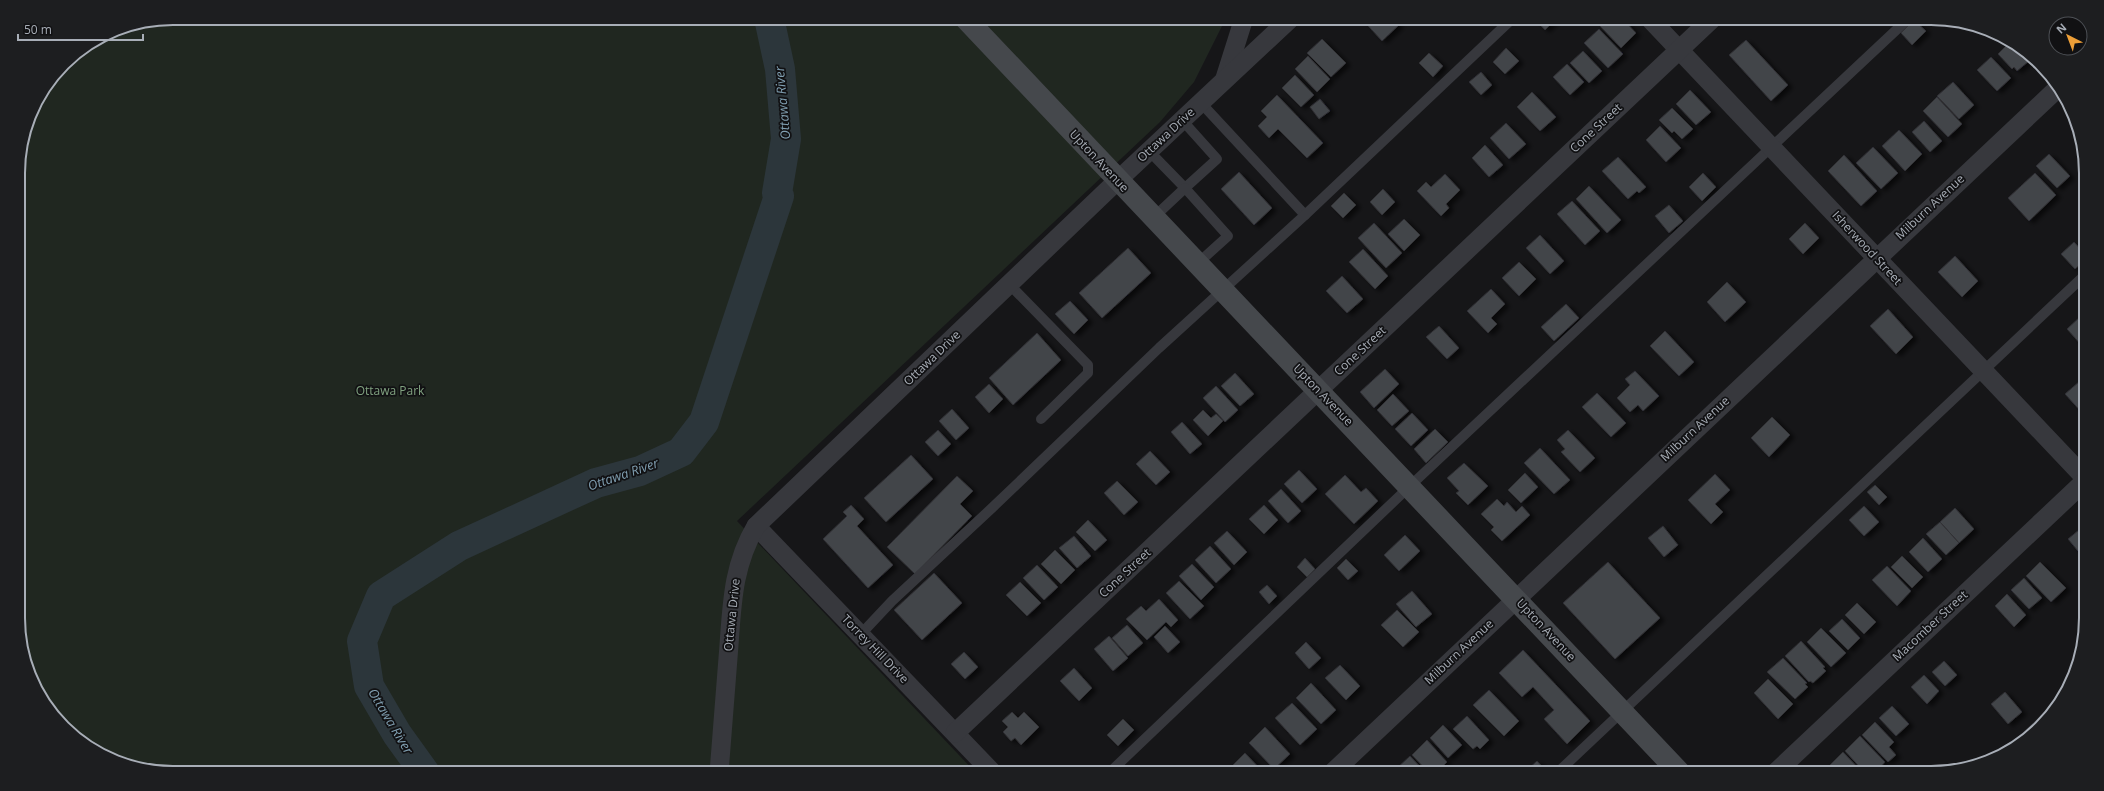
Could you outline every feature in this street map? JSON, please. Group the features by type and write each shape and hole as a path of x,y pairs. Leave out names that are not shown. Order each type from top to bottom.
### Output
{"street":[{"name":"Upton Avenue","path":"972,25 1117,181 1410,486 1673,766"},
{"path":"1224,81 1242,25"},
{"name":"Ottawa Drive","path":"719,766 733,596 738,567 745,544 756,526 1148,151 1284,25"},
{"name":"Isherwood Street","path":"1656,25 2079,472"},
{"name":"Cone Street","path":"955,733 1706,25"},
{"name":"Milburn Avenue","path":"1339,766 2054,91"},
{"name":"Macomber Street","path":"1782,766 2079,486"},
{"name":"Torrey Hill Drive","path":"756,526 986,766"}],"lane":[{"path":"861,634 892,601 1222,290 1305,215 1505,25"},
{"path":"1116,766 1410,486 1902,25"},
{"path":"1200,103 1305,215"},
{"path":"1153,218 1217,159 1182,120"},
{"path":"1148,151 1185,188 1228,236 1197,264"},
{"path":"1564,766 2079,281"},
{"path":"1009,284 1088,365 1088,373 1041,419"}],"green space":[{"name":"Ottawa Park","path":"164,25 1222,25 1194,82 1160,122 737,521 969,766 164,766 135,761 116,755 99,746 68,723 45,692 36,675 30,656 25,627 25,164 30,135 36,116 45,99 68,68 99,45 116,36 135,30"}],"building":[{"path":"1367,25 1399,25 1382,41"},
{"path":"1540,25 1550,25 1545,30"},
{"path":"1599,25 1629,25 1636,33 1621,48"},
{"path":"1909,25 1919,25 1926,31 1912,45 1901,33"},
{"path":"1599,29 1623,54 1608,68 1584,43"},
{"path":"1322,39 1346,63 1331,77 1307,53"},
{"path":"1746,40 1788,85 1771,101 1729,55"},
{"path":"2006,46 2028,62 2017,71 2014,67 2012,69 1998,54"},
{"path":"1506,48 1519,61 1505,74 1493,62"},
{"path":"1583,51 1602,71 1589,83 1570,63"},
{"path":"1429,53 1443,66 1433,77 1419,63"},
{"path":"1308,56 1330,79 1317,92 1295,69"},
{"path":"1991,57 2011,78 1997,91 1977,70"},
{"path":"1567,64 1584,82 1570,95 1553,77"},
{"path":"1481,72 1492,85 1481,95 1469,82"},
{"path":"1295,75 1314,95 1301,107 1282,88"},
{"path":"1953,82 1974,105 1959,119 1937,96"},
{"path":"1690,90 1711,112 1696,125 1676,104"},
{"path":"1532,92 1556,117 1540,131 1517,107"},
{"path":"1277,95 1323,143 1307,158 1278,129 1269,138 1258,126 1267,117 1261,111"},
{"path":"1937,97 1962,124 1948,137 1923,111"},
{"path":"1320,99 1330,111 1319,119 1310,107"},
{"path":"1672,108 1693,129 1682,139 1674,131 1672,133 1659,120"},
{"path":"1924,121 1942,141 1930,152 1912,132"},
{"path":"1506,123 1526,144 1509,159 1490,138"},
{"path":"1660,126 1681,148 1666,162 1646,140"},
{"path":"1899,130 1922,154 1905,171 1882,146"},
{"path":"1485,145 1503,165 1489,177 1472,158"},
{"path":"1873,147 1898,173 1881,189 1856,163"},
{"path":"2049,154 2070,176 2057,188 2036,166"},
{"path":"1844,155 1877,191 1861,206 1828,171"},
{"path":"1618,157 1646,187 1639,193 1637,191 1628,199 1602,171"},
{"path":"1239,172 1272,208 1254,225 1221,189"},
{"path":"1703,173 1716,187 1702,201 1689,187"},
{"path":"2035,173 2056,195 2029,221 2008,198"},
{"path":"1445,174 1460,190 1446,204 1449,208 1441,216 1417,191 1426,182 1431,187"},
{"path":"1589,186 1621,220 1607,233 1576,199"},
{"path":"1383,189 1395,202 1382,215 1370,202"},
{"path":"1344,193 1356,205 1343,218 1331,206"},
{"path":"1572,201 1600,231 1585,245 1557,214"},
{"path":"1669,205 1683,221 1669,233 1655,216"},
{"path":"1404,219 1420,235 1404,251 1388,234"},
{"path":"1374,223 1402,253 1386,268 1358,238"},
{"path":"1805,223 1819,238 1803,254 1789,239"},
{"path":"1540,235 1564,261 1550,274 1526,248"},
{"path":"2074,242 2079,247 2079,265 2075,269 2061,254"},
{"path":"1128,248 1151,273 1102,318 1079,293"},
{"path":"1363,249 1388,276 1375,289 1349,262"},
{"path":"1955,256 1978,281 1962,297 1938,272"},
{"path":"1519,262 1536,279 1519,296 1502,278"},
{"path":"1342,276 1363,299 1347,313 1326,291"},
{"path":"1727,282 1746,302 1725,322 1707,302"},
{"path":"1491,289 1505,304 1491,318 1497,324 1488,333 1467,311"},
{"path":"1070,301 1088,320 1074,334 1055,314"},
{"path":"1566,304 1579,318 1554,341 1541,327"},
{"path":"1888,309 1913,337 1896,354 1870,326"},
{"path":"2079,318 2079,342 2067,329"},
{"path":"1439,326 1459,348 1447,359 1426,337"},
{"path":"1665,331 1694,362 1679,376 1650,346"},
{"path":"1037,333 1061,360 1013,405 989,378"},
{"path":"1385,369 1399,384 1374,408 1360,392"},
{"path":"1635,371 1659,396 1643,411 1638,405 1630,412 1617,398 1630,385 1625,379"},
{"path":"1235,373 1254,394 1240,406 1221,386"},
{"path":"2079,382 2079,409 2065,394"},
{"path":"989,384 1003,399 989,413 975,397"},
{"path":"1216,386 1238,410 1225,422 1203,398"},
{"path":"1597,393 1626,423 1611,437 1582,407"},
{"path":"1393,394 1409,411 1392,426 1377,410"},
{"path":"952,409 969,428 956,440 939,421"},
{"path":"1203,410 1211,418 1216,414 1223,421 1208,436 1193,420"},
{"path":"1412,413 1428,430 1411,446 1395,429"},
{"path":"1772,417 1790,435 1769,457 1751,438"},
{"path":"1182,422 1202,444 1190,454 1171,432"},
{"path":"1435,429 1448,442 1426,463 1414,449"},
{"path":"938,430 951,444 938,456 925,442"},
{"path":"1568,430 1595,458 1580,472 1561,452 1565,449 1557,440"},
{"path":"1540,448 1570,480 1554,494 1524,463"},
{"path":"1150,451 1170,472 1156,485 1136,464"},
{"path":"911,455 933,479 886,522 864,498"},
{"path":"1464,463 1488,486 1468,505 1456,493 1459,491 1447,478"},
{"path":"1299,470 1317,489 1302,503 1284,484"},
{"path":"1525,473 1538,487 1521,503 1508,490"},
{"path":"1715,474 1730,490 1715,504 1723,512 1711,524 1688,500"},
{"path":"1345,475 1361,492 1366,488 1378,501 1354,524 1325,494"},
{"path":"957,476 973,491 960,504 972,516 915,574 887,547"},
{"path":"1117,481 1138,502 1124,515 1104,493"},
{"path":"1875,485 1887,497 1879,505 1867,492"},
{"path":"1281,489 1301,511 1288,523 1268,501"},
{"path":"1497,499 1504,506 1507,502 1516,512 1522,506 1530,515 1502,541 1491,530 1494,527 1481,514"},
{"path":"851,505 864,519 857,526 893,565 868,588 823,539 847,516 843,512"},
{"path":"1264,505 1278,520 1264,534 1249,519"},
{"path":"1864,506 1879,522 1864,536 1849,520"},
{"path":"1955,508 1974,529 1959,543 1940,522"},
{"path":"1088,520 1107,540 1095,551 1076,532"},
{"path":"1940,522 1959,543 1946,555 1926,534"},
{"path":"1663,526 1678,545 1664,557 1648,538"},
{"path":"2079,530 2079,552 2068,539"},
{"path":"1227,531 1247,552 1234,565 1214,543"},
{"path":"1405,535 1420,551 1399,571 1384,555"},
{"path":"1074,536 1091,556 1077,568 1059,548"},
{"path":"1923,538 1942,559 1928,572 1909,552"},
{"path":"1210,546 1231,569 1216,583 1195,560"},
{"path":"1055,550 1075,570 1061,584 1041,564"},
{"path":"1902,556 1923,577 1912,588 1891,567"},
{"path":"1305,558 1315,569 1307,577 1297,567"},
{"path":"1346,559 1358,571 1348,580 1337,568"},
{"path":"1608,562 1660,618 1615,659 1563,603"},
{"path":"2040,562 2066,588 2051,602 2026,576"},
{"path":"1192,564 1214,587 1201,600 1179,576"},
{"path":"1037,565 1058,587 1044,600 1023,578"},
{"path":"1887,566 1911,591 1897,606 1872,580"},
{"path":"934,573 962,603 922,640 894,610"},
{"path":"2024,578 2042,598 2029,609 2011,590"},
{"path":"1179,581 1204,606 1190,619 1166,593"},
{"path":"1020,582 1041,603 1027,616 1006,595"},
{"path":"1267,585 1277,596 1269,604 1259,592"},
{"path":"1412,591 1432,614 1416,627 1396,604"},
{"path":"2007,594 2026,615 2014,627 1995,606"},
{"path":"1159,599 1178,620 1171,627 1166,622 1147,640 1126,619 1141,606 1146,611"},
{"path":"1857,603 1876,622 1864,634 1845,615"},
{"path":"1397,610 1419,632 1403,647 1381,625"},
{"path":"1842,619 1860,638 1848,650 1829,631"},
{"path":"1127,625 1143,643 1128,656 1112,638"},
{"path":"1165,626 1180,642 1168,653 1154,637"},
{"path":"1821,628 1846,653 1831,667 1807,642"},
{"path":"1109,636 1128,658 1113,671 1094,649"},
{"path":"1801,641 1825,667 1823,668 1826,671 1813,683 1810,681 1809,682 1785,656"},
{"path":"1306,642 1321,658 1309,669 1295,653"},
{"path":"1523,650 1590,721 1567,744 1544,719 1554,710 1533,687 1522,697 1499,673"},
{"path":"964,652 978,667 965,679 951,664"},
{"path":"1783,658 1807,683 1805,684 1808,687 1795,699 1767,672"},
{"path":"1944,661 1957,675 1945,686 1932,672"},
{"path":"1340,665 1360,686 1346,700 1325,678"},
{"path":"1074,668 1092,688 1079,701 1060,681"},
{"path":"1924,675 1939,691 1927,704 1911,687"},
{"path":"1768,679 1793,704 1778,719 1754,693"},
{"path":"1311,683 1336,710 1321,724 1296,698"},
{"path":"1489,690 1519,721 1504,736 1473,705"},
{"path":"2005,692 2022,712 2008,724 1991,704"},
{"path":"1292,703 1317,729 1300,745 1275,718"},
{"path":"1892,706 1909,724 1896,736 1879,718"},
{"path":"1012,712 1018,718 1024,712 1039,727 1021,745 1015,738 1011,741 1003,732 1008,727 1002,721"},
{"path":"1467,716 1489,740 1480,749 1477,746 1473,749 1453,729"},
{"path":"1123,719 1134,730 1118,746 1107,735"},
{"path":"1875,722 1894,742 1889,747 1896,755 1888,762 1862,735"},
{"path":"1443,725 1462,745 1448,758 1430,738"},
{"path":"1265,727 1290,754 1277,766 1271,766 1249,743"},
{"path":"1860,736 1885,762 1881,766 1859,766 1845,751"},
{"path":"1427,740 1447,762 1443,766 1422,766 1412,755"},
{"path":"1843,752 1856,766 1831,766 1830,765"},
{"path":"1245,753 1257,766 1232,766"},
{"path":"1410,756 1419,766 1399,766"},
{"path":"1537,761 1542,766 1532,766"}],"waterway":[{"name":"Ottawa River","path":"420,766 397,734 369,686 362,641 381,596 459,546 596,483 640,471 681,452 704,422 779,196 777,193 786,139 780,69 771,25"}]}
